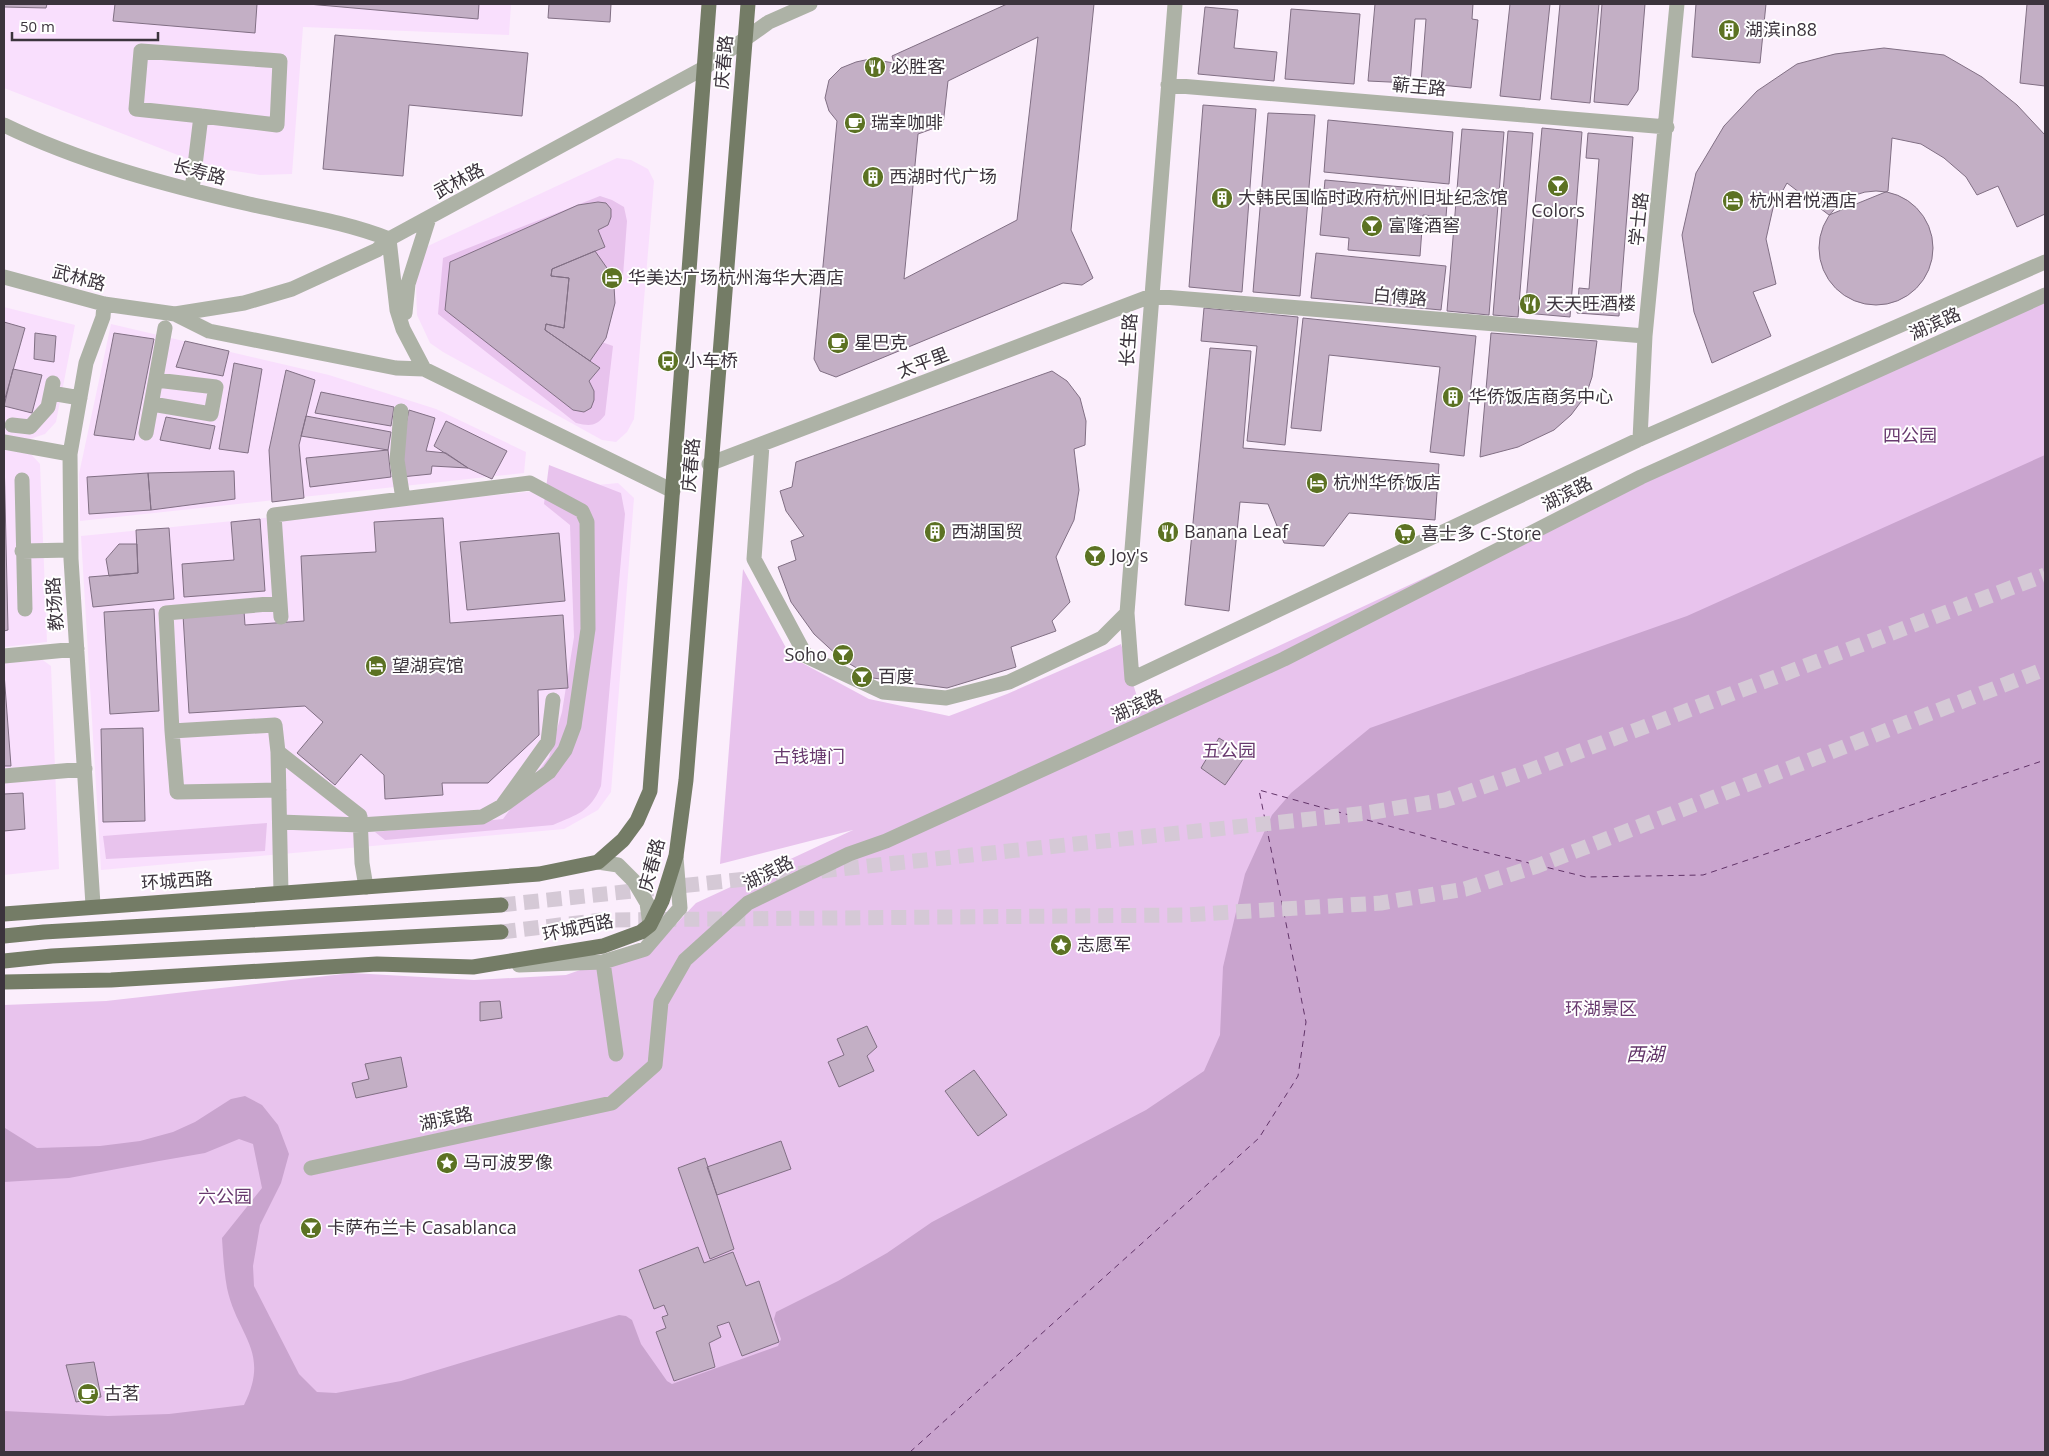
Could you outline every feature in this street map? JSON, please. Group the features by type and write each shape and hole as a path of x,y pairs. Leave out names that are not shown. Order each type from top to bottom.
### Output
{"main road":[{"name":"庆春路","path":"598,862 623,840 637,821 650,792 709,4"},
{"name":"庆春路","path":"650,925 662,901 676,856 686,780 709,464 748,4"},
{"name":"环城西路","path":"4,914 93,905 539,874 598,862"},
{"path":"4,936 501,905"},
{"name":"环城西路","path":"4,982 111,980 377,964 473,967 603,946 641,932 650,925"},
{"path":"4,961 52,956 501,932"}],"street":[{"name":"武林路","path":"4,277 104,304 175,314 244,303 292,289 377,250 388,239 704,68 769,22 810,4"},
{"name":"长生路","path":"1174,4 1127,613 1132,679 1640,439"},
{"name":"学士路","path":"1640,439 1645,336 1667,126 1677,4"},
{"path":"141,52 280,61 277,125 201,116 136,109 141,52"},
{"name":"蕲王路","path":"1168,85 1667,126"},
{"path":"192,190 201,116"},
{"name":"长寿路","path":"4,125 25,135 109,165 192,190 359,227 388,239"},
{"path":"403,329 408,284 429,218"},
{"path":"388,239 398,310 403,329 424,369"},
{"path":"1640,439 2045,262"},
{"name":"湖滨路","path":"311,1168 612,1103 655,1065 662,1002 685,960 748,903 849,854 886,841 1284,659 1641,477 2045,295"},
{"name":"太平里","path":"709,464 1151,296"},
{"name":"白傅路","path":"1151,296 1645,336"},
{"name":"教场路","path":"93,905 71,550 70,454 86,363 103,317 104,304"},
{"name":"武林路","path":"175,314 209,331 396,368 424,369 673,491"},
{"path":"146,433 165,328"},
{"path":"152,404 212,414 216,387 156,380"},
{"path":"12,425 30,426 48,407 52,388 80,398"},
{"path":"401,411 397,460 403,499"},
{"path":"4,442 70,454"},
{"path":"762,445 754,559 806,656 883,692 946,698 1009,682 1102,638 1127,613"},
{"path":"22,480 22,551 25,609"},
{"path":"279,790 177,792 166,614 281,610 274,515 530,484 582,511 587,522 588,629 574,726 565,750 549,772 502,806 482,817 360,825 280,822"},
{"path":"22,551 71,550"},
{"path":"4,656 77,649"},
{"path":"502,806 548,742 553,700"},
{"path":"172,731 275,725 278,752 281,893"},
{"path":"278,752 360,816 366,887"},
{"path":"4,776 85,769"},
{"path":"473,967 603,962 645,949 680,908 676,856"},
{"name":"环城西路","path":"598,862 618,865 634,881 648,903 650,925"},
{"path":"603,962 616,1054"}],"shaded area":[{"path":"4,4 511,4 509,35 303,27 292,174 260,175 209,167 4,88"},
{"path":"617,158 631,160 648,169 654,181 634,419 627,432 616,442 602,440 430,343 417,315 415,252"},
{"path":"4,307 75,325 56,422 45,434 27,440 4,439"},
{"path":"111,324 329,375 436,409 526,452 524,473 80,521 79,474"},
{"path":"4,450 31,454 40,464 47,642 4,647"},
{"path":"618,483 634,498 611,792 598,810 564,829 101,870 81,536"},
{"path":"40,658 51,666 59,869 4,875 4,661"}],"green space":[{"path":"600,196 624,207 627,221 623,276 598,274 593,339 613,346 605,415 595,424 589,425 576,423 438,314 443,258"},
{"name":"环湖景区","path":"2045,295 2045,1452 4,1452 4,1005 106,1001 352,973 474,980 566,975 659,942 696,903 853,830 720,864 743,569 791,657 869,699 949,716 1007,694 1121,644 1141,710 1641,477"},
{"path":"549,465 621,493 625,514 601,786 588,807 576,815 553,825 385,840 375,832 503,819 549,757 562,712 574,637 570,525 544,504"},
{"path":"267,823 265,851 106,859 103,836"}],"water":[{"name":"西湖","path":"2045,455 2045,1452 4,1452 4,1411 108,1416 169,1414 244,1405 254,1371 253,1357 227,1288 222,1238 262,1188 253,1144 239,1139 205,1153 69,1178 4,1182 4,1125 5,1128 37,1148 100,1146 140,1141 173,1132 195,1122 231,1099 245,1096 262,1105 278,1125 289,1154 281,1183 260,1225 253,1266 254,1286 299,1374 317,1392 336,1393 401,1381 619,1315 626,1316 632,1320 641,1344 667,1381 672,1384 778,1346 781,1339 774,1319 776,1312 838,1281 887,1253 932,1222 1146,1110 1204,1071 1220,1035 1223,967 1245,874 1272,815 1291,793 1370,728 1687,616"}],"building":[{"path":"4,4 47,4 46,8 4,7"},
{"path":"115,4 257,4 255,33 113,21"},
{"path":"308,4 479,4 478,19"},
{"path":"549,4 611,4 610,22 548,18"},
{"name":"西湖时代广场","path":"1007,4 1094,4 1071,230 1093,278 1082,285 1063,283 836,377 820,371 814,359 837,121 829,111 825,98 829,80 841,68 870,59 894,63 892,56","holes":["1038,37 1017,220 904,279 918,134 943,125 948,81"]},
{"path":"1375,4 1473,4 1472,19 1478,20 1471,88 1421,83 1426,19 1415,19 1410,83 1368,81"},
{"path":"1510,4 1550,4 1540,100 1500,96"},
{"path":"1560,4 1599,4 1590,103 1551,99"},
{"path":"1602,4 1645,4 1638,90 1628,105 1594,102"},
{"name":"湖滨in88","path":"1696,4 1766,4 1760,63 1692,57"},
{"path":"2027,4 2045,4 2045,86 2020,83"},
{"path":"1205,7 1238,10 1234,48 1277,52 1274,81 1198,74"},
{"path":"1291,9 1360,14 1354,84 1285,79"},
{"path":"335,35 528,53 522,116 409,105 403,176 323,169"},
{"name":"杭州君悦酒店","path":"1884,48 1944,55 1982,77 2017,105 2045,135 2045,214 2017,227 1998,186 1977,195 1966,177 1944,158 1921,144 1892,138 1888,191 1829,215 1787,183 1773,208 1766,239 1776,284 1753,292 1771,336 1712,363 1694,312 1682,235 1696,173 1724,126 1757,91 1797,64 1835,54"},
{"name":"大韩民国临时政府杭州旧址纪念馆","path":"1203,105 1256,109 1242,292 1189,287"},
{"path":"1268,113 1315,115 1300,296 1253,292"},
{"path":"1328,120 1453,132 1449,184 1324,172"},
{"path":"1542,128 1582,132 1576,209 1535,205"},
{"path":"1462,129 1504,132 1489,315 1447,311"},
{"path":"1508,131 1533,133 1518,317 1493,315"},
{"path":"1588,133 1633,137 1619,316 1577,313 1579,288 1589,289 1599,159 1586,158"},
{"name":"富隆酒窖","path":"1325,180 1448,191 1446,217 1423,215 1420,256 1348,250 1349,238 1320,235"},
{"name":"杭州君悦酒店","path":"1876,191 1898,195 1917,207 1929,226 1933,248 1929,270 1917,289 1898,301 1876,305 1854,301 1835,289 1823,270 1819,248 1823,226 1835,207 1854,195"},
{"path":"598,202 606,203 611,209 608,225 598,230 605,247 552,269 551,276 569,278 564,328 546,324 545,330 600,368 589,381 594,391 594,400 591,408 584,412 573,410 445,310 450,262 578,205"},
{"path":"1534,211 1578,215 1570,317 1525,313"},
{"path":"595,251 607,268 614,286 615,303 606,338 590,361 545,330 546,324 564,328 569,278 551,276 552,269"},
{"path":"1316,253 1446,266 1441,310 1311,298"},
{"path":"1204,308 1298,317 1285,445 1247,441 1257,346 1201,341"},
{"name":"华侨饭店商务中心","path":"1303,318 1476,336 1464,456 1430,452 1440,367 1329,355 1321,431 1291,428"},
{"path":"4,322 25,328 4,402"},
{"path":"35,333 56,336 54,362 34,359"},
{"path":"114,333 154,339 134,440 94,435"},
{"path":"1491,333 1597,341 1592,377 1586,395 1571,415 1554,430 1518,447 1480,457"},
{"path":"185,341 229,351 223,376 176,367"},
{"name":"杭州华侨饭店","path":"1210,348 1251,351 1243,448 1439,464 1435,520 1349,513 1324,546 1284,543 1268,504 1240,502 1229,611 1185,605"},
{"path":"234,363 262,369 248,453 219,449"},
{"path":"13,369 42,375 32,413 4,406"},
{"path":"286,370 315,380 299,445 304,498 272,502 269,450"},
{"name":"西湖国贸","path":"1052,371 1067,381 1080,398 1086,421 1085,445 1074,449 1079,490 1074,520 1056,557 1070,602 1052,621 1056,631 1011,647 1016,667 947,688 873,678 840,658 814,634 791,602 778,567 796,560 791,541 804,536 786,511 780,491 792,487 796,462"},
{"path":"321,392 394,407 391,426 315,413"},
{"path":"409,410 435,418 426,451 446,453 468,468 432,466 431,474 401,477 403,437"},
{"path":"306,416 391,432 388,450 301,436"},
{"path":"166,417 215,426 210,449 160,440"},
{"path":"446,421 507,451 492,479 468,468 434,446"},
{"path":"388,450 391,477 310,487 306,458"},
{"path":"4,455 8,630 4,631"},
{"path":"234,471 235,499 151,510 148,473"},
{"path":"148,473 151,510 89,514 87,477"},
{"name":"望湖宾馆","path":"443,518 450,623 563,615 568,688 538,690 539,735 488,783 442,783 443,795 385,799 384,775 361,754 335,785 297,753 323,722 305,706 189,713 183,615 244,611 245,625 304,621 301,556 376,552 374,522"},
{"path":"260,519 265,591 184,597 182,564 234,560 231,522"},
{"path":"169,528 174,599 93,607 89,577 138,573 136,530"},
{"path":"559,533 565,601 467,610 460,542"},
{"path":"119,544 137,544 138,573 109,576 106,559"},
{"path":"154,609 159,711 110,714 104,612"},
{"path":"4,673 11,766 4,766"},
{"path":"143,728 145,821 103,822 101,729"},
{"path":"1219,738 1246,755 1225,785 1201,768"},
{"path":"23,793 25,829 4,831 4,794"},
{"path":"500,1001 502,1018 480,1021 480,1002"},
{"path":"867,1026 877,1047 867,1056 874,1071 839,1087 828,1062 844,1055 837,1039"},
{"path":"401,1057 407,1087 356,1098 352,1083 369,1079 365,1064"},
{"path":"974,1070 1007,1115 978,1136 945,1091"},
{"path":"781,1141 791,1169 717,1195 707,1167"},
{"path":"705,1158 734,1249 710,1259 678,1168"},
{"path":"698,1247 704,1263 733,1252 746,1286 759,1281 779,1342 742,1356 729,1322 717,1326 721,1337 709,1343 715,1367 674,1381 656,1332 666,1328 662,1317 668,1315 664,1305 654,1309 639,1270"},
{"path":"94,1362 101,1397 76,1402 66,1365"}],"ferry route":[{"path":"910,1452 1259,1138 1298,1076 1306,1022 1259,790 1468,848 1586,877 1703,875 2045,760"}],"tunnel":[{"path":"501,905 1367,813 1445,800 1520,774 2045,575"},
{"path":"501,932 602,920 1184,915 1381,903 1465,889 1537,866 2045,669"}],"place":[{"name":"湖滨in88","path":"1729,30"},
{"name":"必胜客","path":"875,67"},
{"name":"瑞幸咖啡","path":"855,123"},
{"name":"西湖时代广场","path":"873,177"},
{"name":"Colors","path":"1558,186"},
{"name":"大韩民国临时政府杭州旧址纪念馆","path":"1222,198"},
{"name":"杭州君悦酒店","path":"1733,201"},
{"name":"富隆酒窖","path":"1372,226"},
{"name":"华美达广场杭州海华大酒店","path":"612,278"},
{"name":"天天旺酒楼","path":"1530,304"},
{"name":"星巴克","path":"838,343"},
{"name":"小车桥","path":"668,361"},
{"name":"华侨饭店商务中心","path":"1453,397"},
{"name":"杭州华侨饭店","path":"1317,483"},
{"name":"西湖国贸","path":"935,532"},
{"name":"Banana Leaf","path":"1168,532"},
{"name":"喜士多 C-Store","path":"1405,534"},
{"name":"Joy's","path":"1095,556"},
{"name":"Soho","path":"843,655"},
{"name":"望湖宾馆","path":"376,666"},
{"name":"百度","path":"862,677"},
{"name":"志愿军","path":"1061,945"},
{"name":"马可波罗像","path":"447,1163"},
{"name":"卡萨布兰卡 Casablanca","path":"311,1228"},
{"name":"古茗","path":"88,1394"}],"park label":[{"name":"四公园","path":"1910,436"},
{"name":"五公园","path":"1229,751"},
{"name":"古钱塘门","path":"809,757"},
{"name":"六公园","path":"225,1197"}]}
